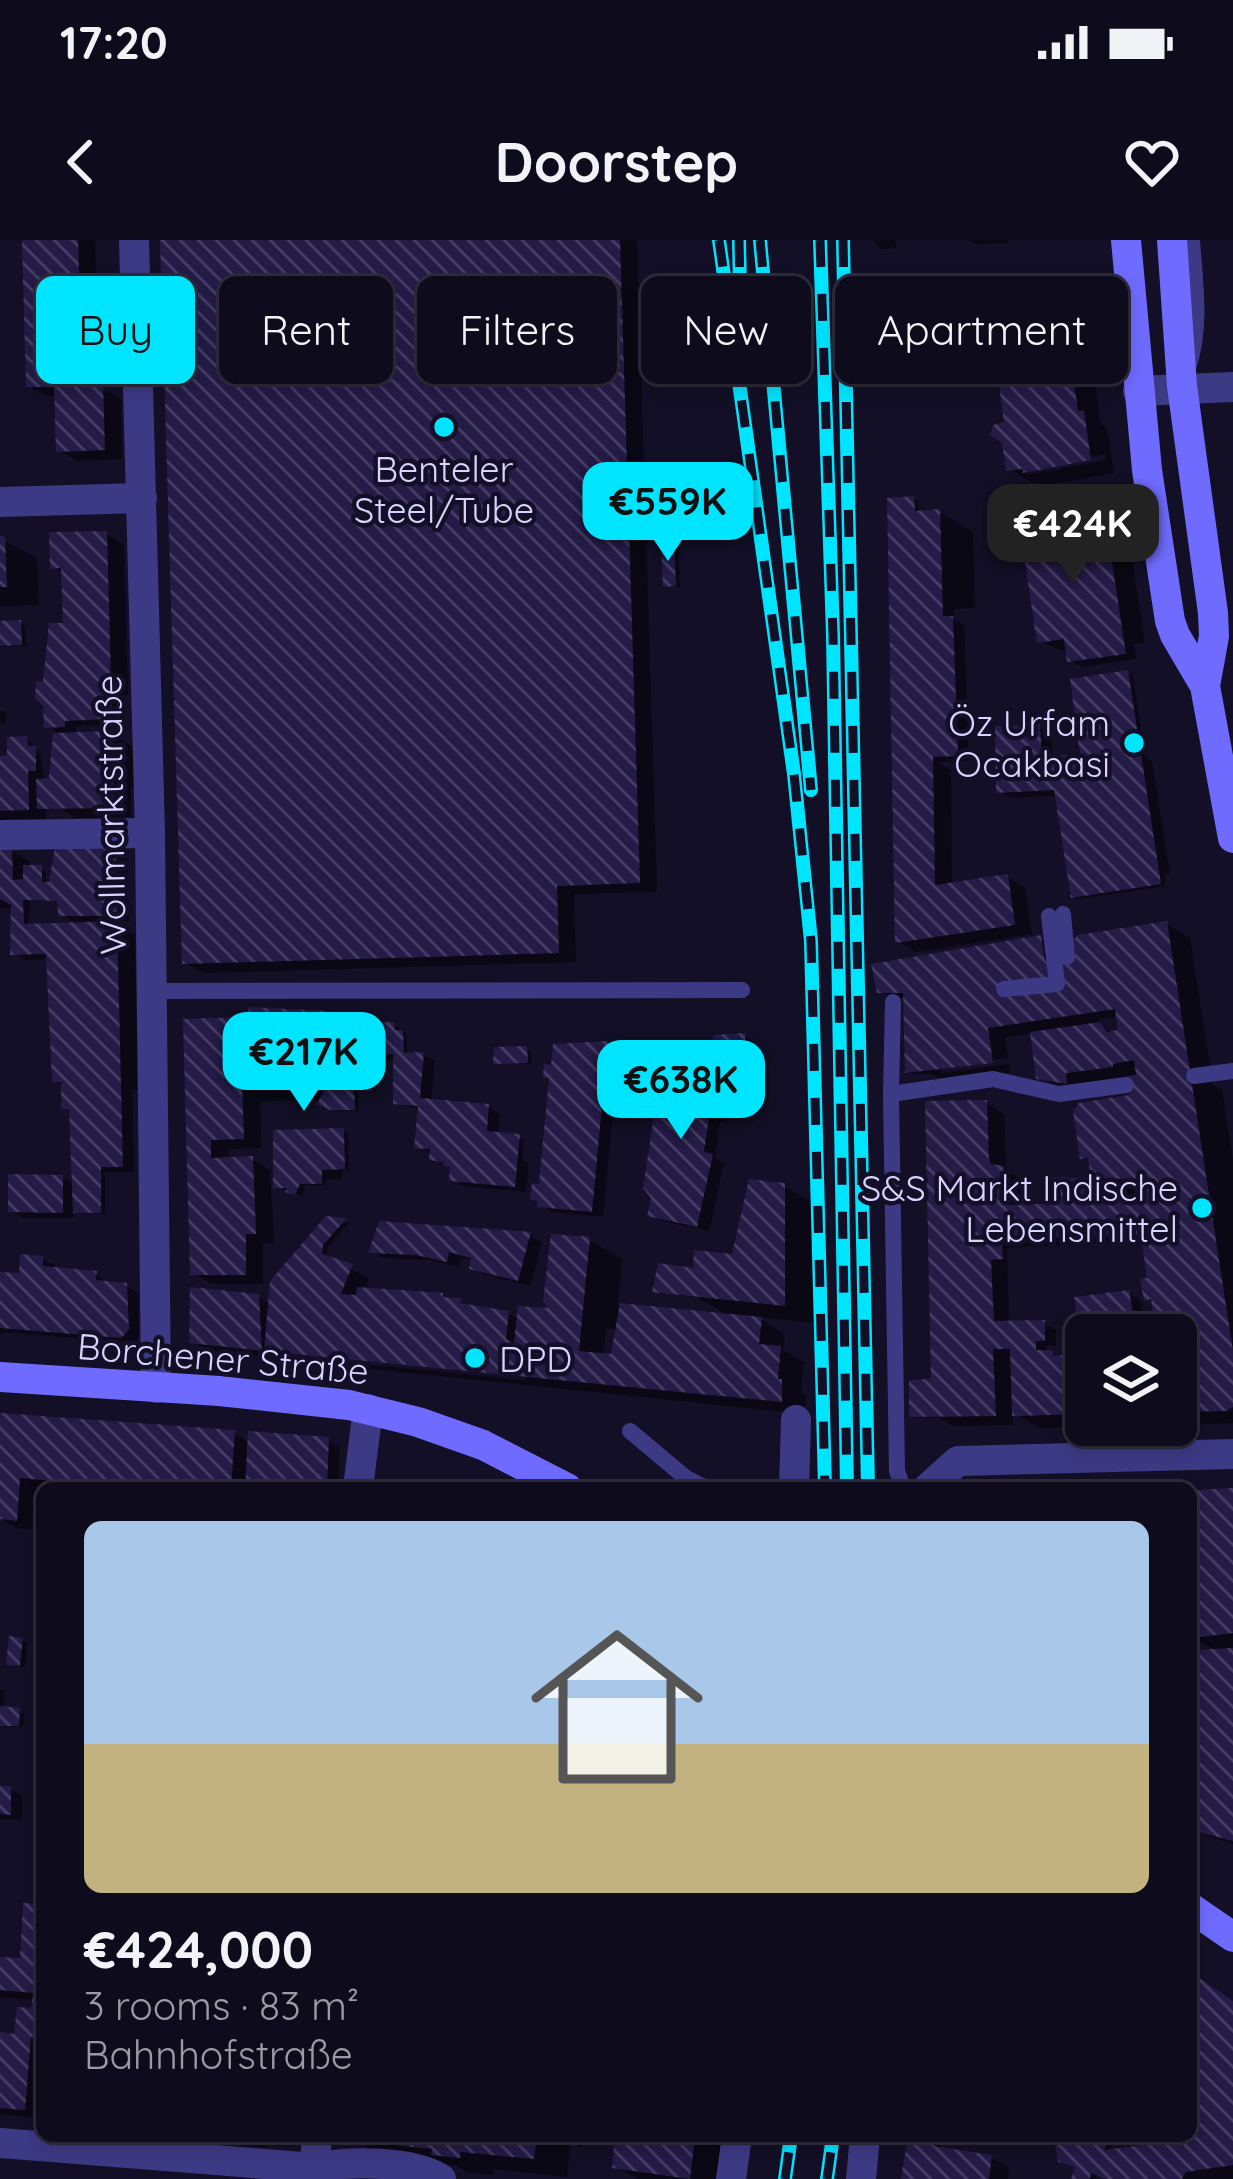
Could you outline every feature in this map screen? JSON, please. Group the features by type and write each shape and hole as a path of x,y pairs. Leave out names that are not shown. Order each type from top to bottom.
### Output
{"main road":[{"path":"1126,240 1138,391 1171,621 1205,686 1233,838"},
{"path":"1172,240 1182,386 1213,613 1205,686"},
{"name":"Borchener Straße","path":"0,1377 314,1399 368,1409 483,1445 555,1482"},
{"path":"1197,1912 1228,1929"}],"street":[{"name":"Wollmarktstraße","path":"134,240 150,833 156,1388"},
{"path":"1138,391 1233,387"},
{"path":"0,502 142,498"},
{"path":"0,835 150,833"},
{"path":"359,1482 368,1409"},
{"path":"794,1482 796,1420"},
{"path":"935,1482 958,1461 1233,1454"},
{"path":"314,2173 317,2142"},
{"path":"731,2179 735,2142"},
{"path":"860,2179 864,2142"},
{"path":"0,2143 314,2173 345,2162 428,2170 441,2179"}],"lane":[{"path":"1109,240 1132,315"},
{"path":"1182,386 1195,349 1192,240"},
{"path":"1004,989 1057,984 1056,915 1067,957"},
{"path":"152,992 742,990"},
{"path":"892,1002 897,1471 901,1482"},
{"path":"1194,1076 1233,1071"},
{"path":"891,1094 994,1079 1059,1094 1126,1085"},
{"path":"630,1431 694,1482"}],"building":[{"path":"22,240 78,240 79,276 36,276 36,384 103,385 105,450 56,452 54,387 26,387"},
{"path":"160,240 620,240 640,883 557,886 559,953 182,964 164,384 195,384 195,276 161,276"},
{"path":"999,384 1074,384 1078,411 1084,411 1091,460 1023,473 1023,469 1006,471 1002,443 990,435 993,425 1004,422"},
{"path":"914,496 915,511 940,509 943,616 953,616 958,756 933,757 935,885 1008,874 1015,925 895,943 887,498"},
{"path":"1105,516 1126,654 1067,662 1064,639 1037,643 1019,521"},
{"path":"107,531 112,719 65,721 65,727 44,728 43,706 35,698 36,681 43,682 49,623 63,623 61,568 50,569 49,532"},
{"path":"0,536 5,536 7,587 0,587"},
{"path":"674,540 676,586 663,587 661,541"},
{"path":"21,620 22,645 0,646 0,621"},
{"path":"1128,670 1161,884 1071,898 1054,790 996,793 995,726 1040,724 1042,756 1080,754 1070,679"},
{"path":"112,731 114,808 37,809 36,779 49,778 53,733"},
{"path":"27,736 28,746 36,746 36,771 28,771 29,810 0,811 0,756 7,755 7,737"},
{"path":"116,846 118,916 58,916 57,901 23,900 24,924 117,921 123,1167 101,1167 101,1213 73,1213 69,1109 61,1109 61,1082 52,1082 46,954 10,955 11,905 0,899 0,848 12,848 13,880 23,879 23,865 42,865 42,882 49,882 55,847"},
{"path":"1167,921 1233,1351 1233,1407 1197,1412 1197,1314 1153,1314 1151,1299 1144,1301 1140,1279 1147,1278 1141,1235 1002,1239 1003,1259 991,1260 994,1321 1045,1320 1045,1341 1036,1341 1036,1350 1065,1355 1065,1415 1012,1416 1010,1349 993,1349 996,1416 909,1417 909,1380 931,1379 925,1101 987,1100 989,1159 991,1164 1004,1166 1004,1205 1044,1204 1043,1177 1088,1178 1089,1196 1136,1197 1133,1179 1091,1178 1088,1158 1080,1159 1073,1112 1079,1103 1129,1095 1127,1076 1136,1075 1134,1060 1066,1073 1067,1084 1036,1079 1030,1032 1100,1022 1107,1032 1118,1030 1115,1009 988,1028 993,1063 905,1073 903,993 877,993 871,964 1041,935 1045,961 1075,956 1073,940 1078,935"},
{"path":"249,1007 328,1011 321,1014 322,1024 394,1022 395,1030 403,1030 404,1053 424,1052 420,1098 489,1104 487,1131 520,1134 515,1187 449,1181 450,1167 429,1160 430,1149 414,1148 418,1106 393,1104 393,1054 353,1056 355,1110 330,1110 317,1104 323,1082 242,1083 244,1139 211,1140 211,1158 253,1156 256,1234 246,1234 246,1275 190,1275 183,1019 247,1017"},
{"path":"746,1033 741,1062 714,1058 713,1035"},
{"path":"608,1041 592,1212 537,1207 537,1201 530,1200 532,1183 539,1184 549,1078 543,1078 544,1064 551,1065 553,1044"},
{"path":"527,1046 528,1063 493,1064 494,1047"},
{"path":"684,1059 717,1064 712,1097 717,1098 704,1152 713,1154 697,1227 647,1216 651,1198 643,1188 662,1062 683,1065"},
{"path":"344,1128 345,1169 322,1170 322,1184 300,1184 295,1195 285,1192 287,1188 273,1188 273,1130"},
{"path":"8,1174 63,1175 63,1213 8,1212"},
{"path":"749,1179 785,1183 785,1306 652,1292 658,1263 693,1268 694,1250 732,1254"},
{"path":"326,1216 347,1218 323,1245 322,1254 353,1264 341,1294 356,1295 357,1287 443,1293 443,1297 462,1298 460,1303 509,1311 506,1339 514,1343 518,1306 548,1308 543,1302 551,1234 590,1237 579,1351 611,1354 620,1303 762,1317 759,1344 781,1346 782,1402 264,1351 270,1281"},
{"path":"379,1221 531,1232 518,1281 469,1269 471,1258 449,1252 447,1262 368,1253"},
{"path":"20,1254 43,1256 43,1266 97,1271 96,1280 127,1283 129,1330 121,1338 0,1328 0,1272 19,1273"},
{"path":"190,1287 259,1294 262,1351 189,1343"},
{"path":"1129,1290 1133,1314 1076,1314 1074,1297"},
{"path":"0,1413 235,1430 231,1482 20,1478 17,1521 0,1519"},
{"path":"248,1431 329,1437 327,1482 245,1482"},
{"path":"1233,1488 1233,1633 1197,1637 1197,1490"},
{"path":"9,1636 23,1638 20,1666 6,1665"},
{"path":"1233,1648 1233,1841 1197,1832 1197,1650"},
{"path":"0,1706 20,1708 19,1726 0,1726"},
{"path":"0,1786 11,1786 11,1815 0,1814"},
{"path":"23,1903 36,1904 36,2037 31,2037 25,2110 0,2108 0,2032 14,2034 17,2007 31,2008 33,1993 0,1990 0,1957 20,1958"},
{"path":"1197,1976 1233,2001 1233,2165 1186,2172 1182,2179 1105,2179 1091,2173 1090,2179 1071,2179 1075,2167 1058,2162 1055,2142 1108,2142 1104,2150 1197,2142"},
{"path":"366,2142 536,2142 534,2159 461,2152 460,2158 431,2155 432,2149"},
{"path":"614,2142 694,2142 690,2179 612,2168"},
{"path":"907,2142 934,2142 934,2146 992,2155 989,2179 901,2179"}],"railway":[{"path":"719,240 794,774 811,941 825,1482"},
{"path":"739,240 740,276"},
{"path":"760,240 811,790"},
{"path":"820,240 833,635 847,1482"},
{"path":"843,240 868,1482"},
{"path":"785,2179 790,2142"},
{"path":"827,2179 832,2142"}],"place":[{"name":"Benteler Steel/Tube","path":"444,427"},
{"name":"Öz Urfam Ocakbasi","path":"1134,743"},
{"name":"S&S Markt Indische Lebensmittel","path":"1202,1208"},
{"name":"DPD","path":"475,1358"}]}
